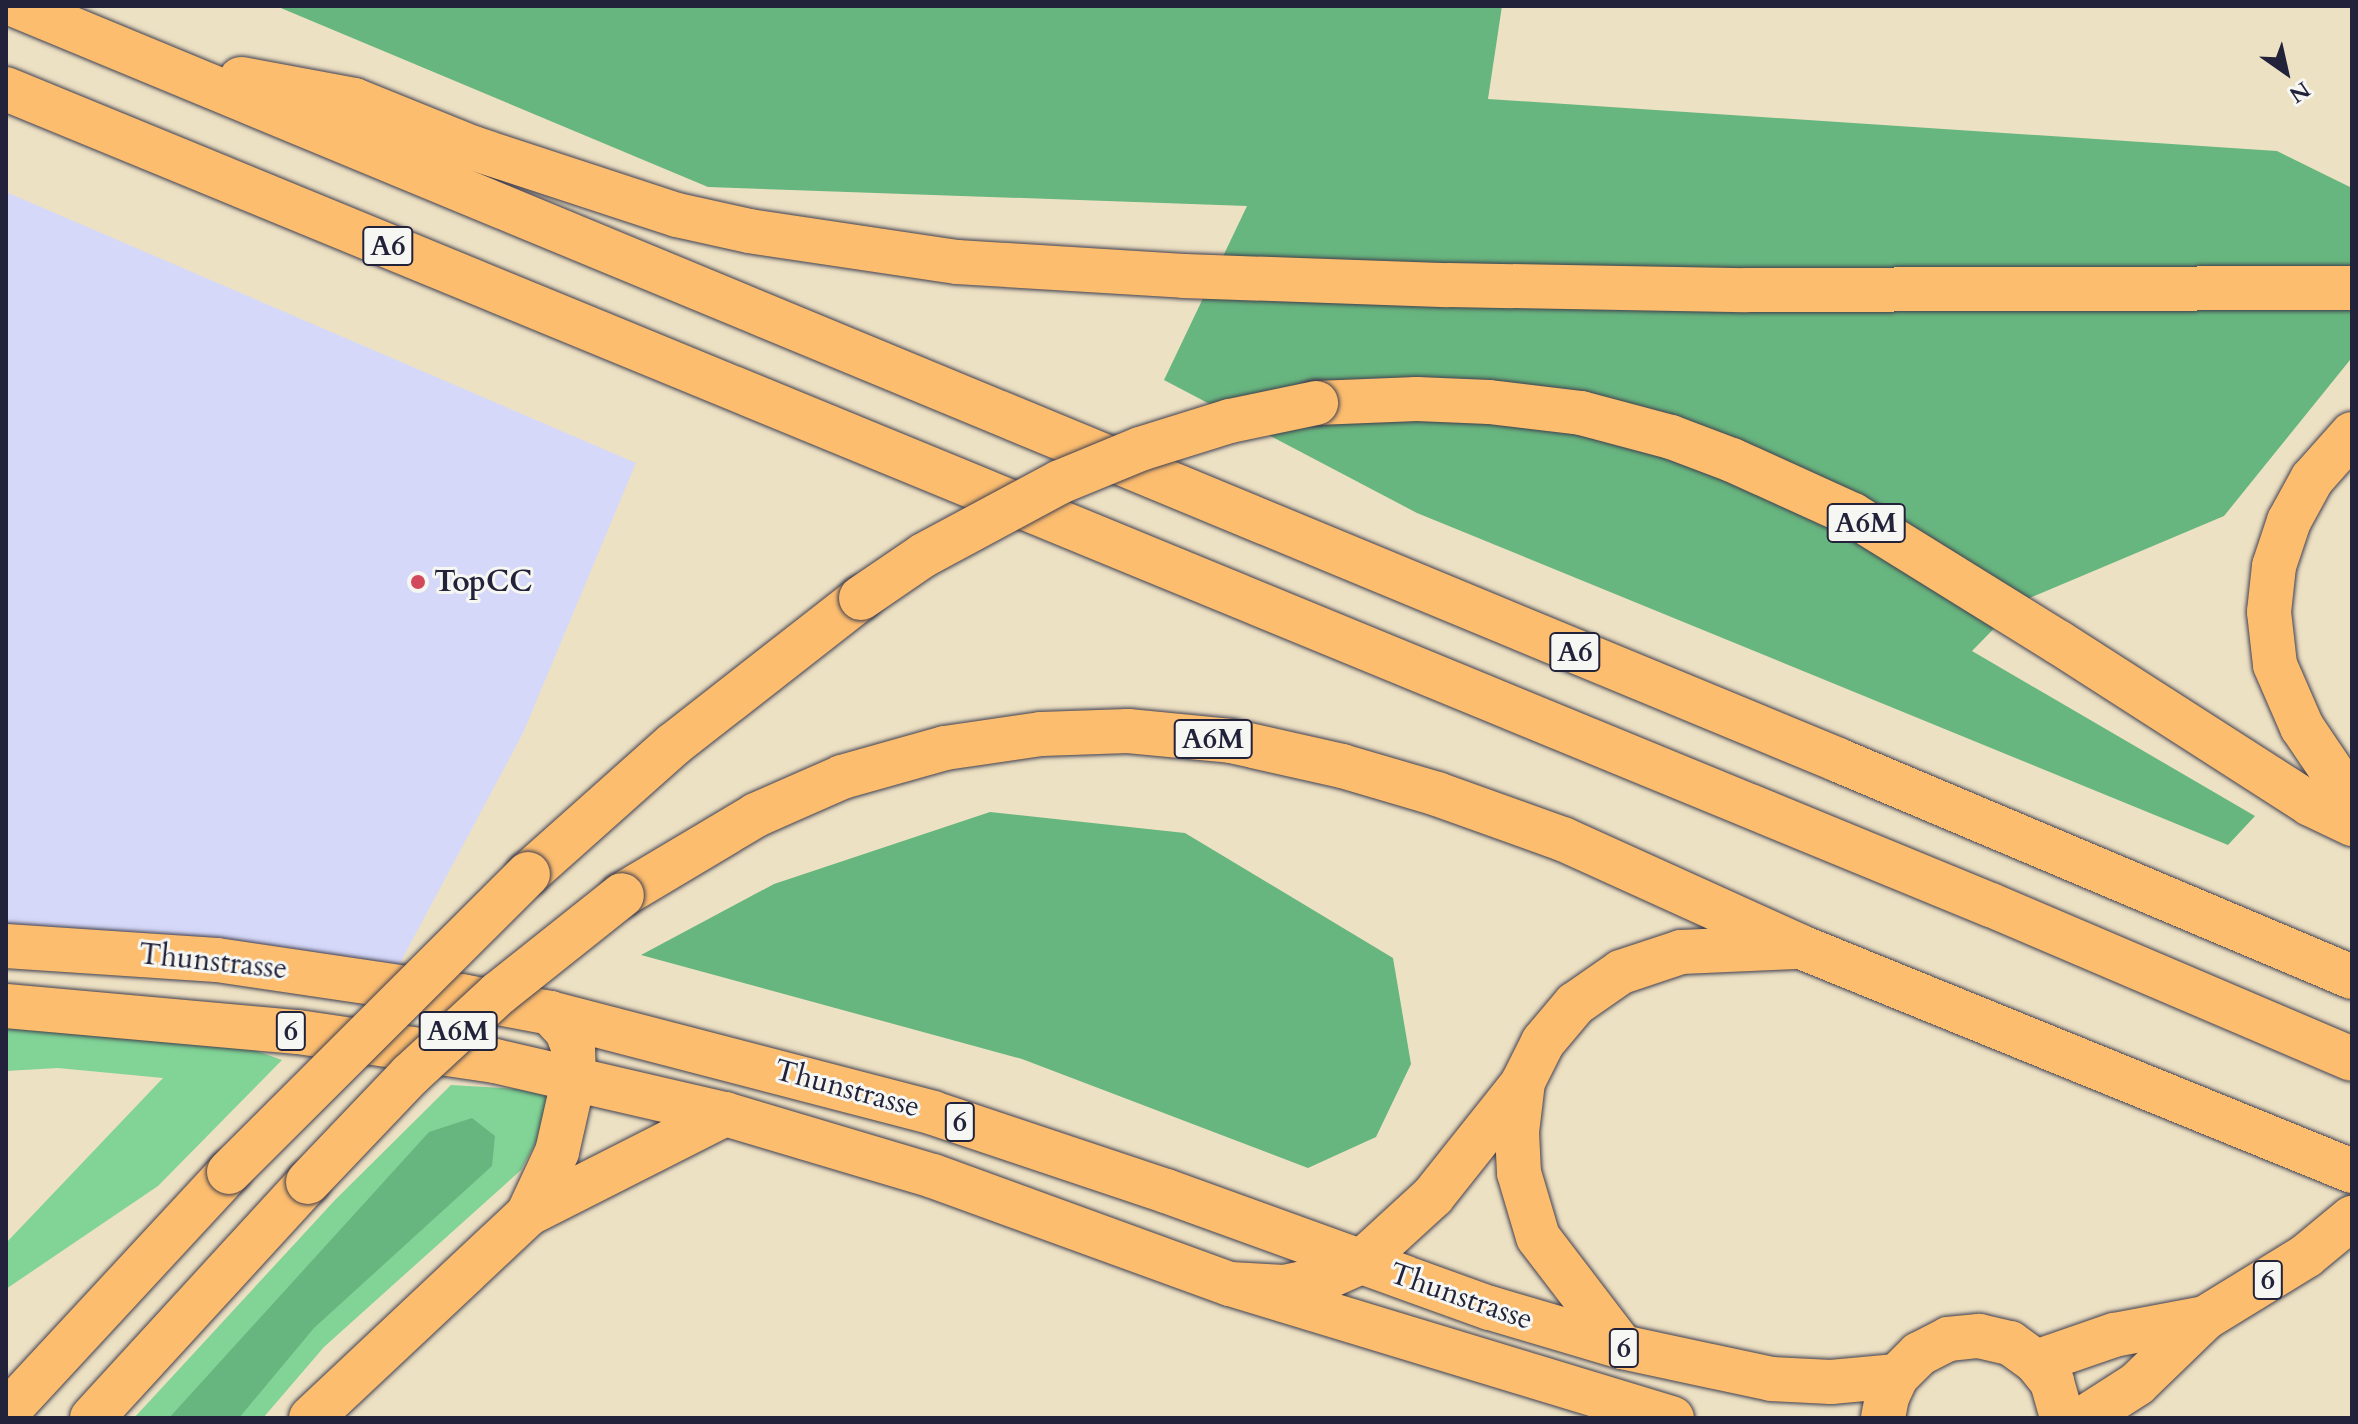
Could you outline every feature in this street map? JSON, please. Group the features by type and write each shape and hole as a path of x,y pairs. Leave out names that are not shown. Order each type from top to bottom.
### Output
{"main road":[{"name":"A6","path":"17,6 1894,783 2352,977"},
{"path":"153,63 354,100 473,148 677,215 749,231 957,262 1184,276 1448,285 1746,290 2352,288"},
{"name":"A6","path":"6,89 1991,905 2352,1059"},
{"name":"A6M","path":"6,1413 229,1172 528,874 674,744 861,598 924,555 1060,482 1140,449 1215,426 1316,403 1417,399 1489,402 1581,413 1671,437 1732,460 1853,515 2310,804 2352,824"},
{"path":"2352,434 2312,479 2289,521 2274,566 2269,612 2275,665 2280,677 2302,727 2352,801"},
{"name":"A6M","path":"92,1418 410,1075 499,993 622,895 756,815 842,777 945,748 1041,734 1128,731 1231,741 1286,751 1437,794 1563,839 1801,947"},
{"name":"Thunstrasse","path":"6,946 217,960 462,996 550,1013 933,1113 1166,1191 1490,1308 1622,1347 1771,1379 1831,1382 1897,1376"},
{"path":"1230,1284 1284,1287 1323,1279 1361,1262 1433,1196 1523,1082 1543,1042 1575,1004 1621,972 1681,952 1801,947 2352,1171"},
{"name":"Thunstrasse","path":"6,1006 298,1032 495,1061 725,1114 933,1176 1230,1284 1616,1404 1672,1418"},
{"path":"528,1214 557,1152 574,1077 573,1047 567,1031 550,1013"},
{"path":"1523,1082 1517,1132 1519,1173 1538,1237 1622,1347"},
{"path":"311,1418 528,1214 725,1114"},
{"name":"6","path":"2084,1418 2137,1384 2205,1318 2340,1229"},
{"name":"6","path":"2036,1362 2114,1335 2205,1318"},
{"path":"1883,1418 1887,1397 1897,1376 1919,1354 1948,1339 1979,1336 2010,1343 2036,1362 2052,1382 2062,1418"}],"shaded area":[{"path":"6,192 636,463 523,733 399,965 6,928"}],"green space":[{"path":"276,6 1502,6 1488,99 2277,151 2352,188 2350,360 2224,516 2020,602 1972,651 2255,816 2228,845 1417,513 1164,380 1247,206 708,187"},
{"path":"990,812 1185,833 1393,958 1411,1064 1376,1137 1308,1168 1022,1059 641,955 774,884"},
{"path":"6,1027 254,1050 282,1060 158,1186 6,1289 6,1243 163,1078 58,1068 6,1071"},
{"path":"451,1085 549,1091 547,1122 521,1170 324,1347 263,1418 134,1418 335,1200"},
{"path":"472,1118 495,1136 492,1166 314,1328 239,1418 169,1418 429,1132"}],"place":[{"name":"TopCC","path":"418,582"}]}
